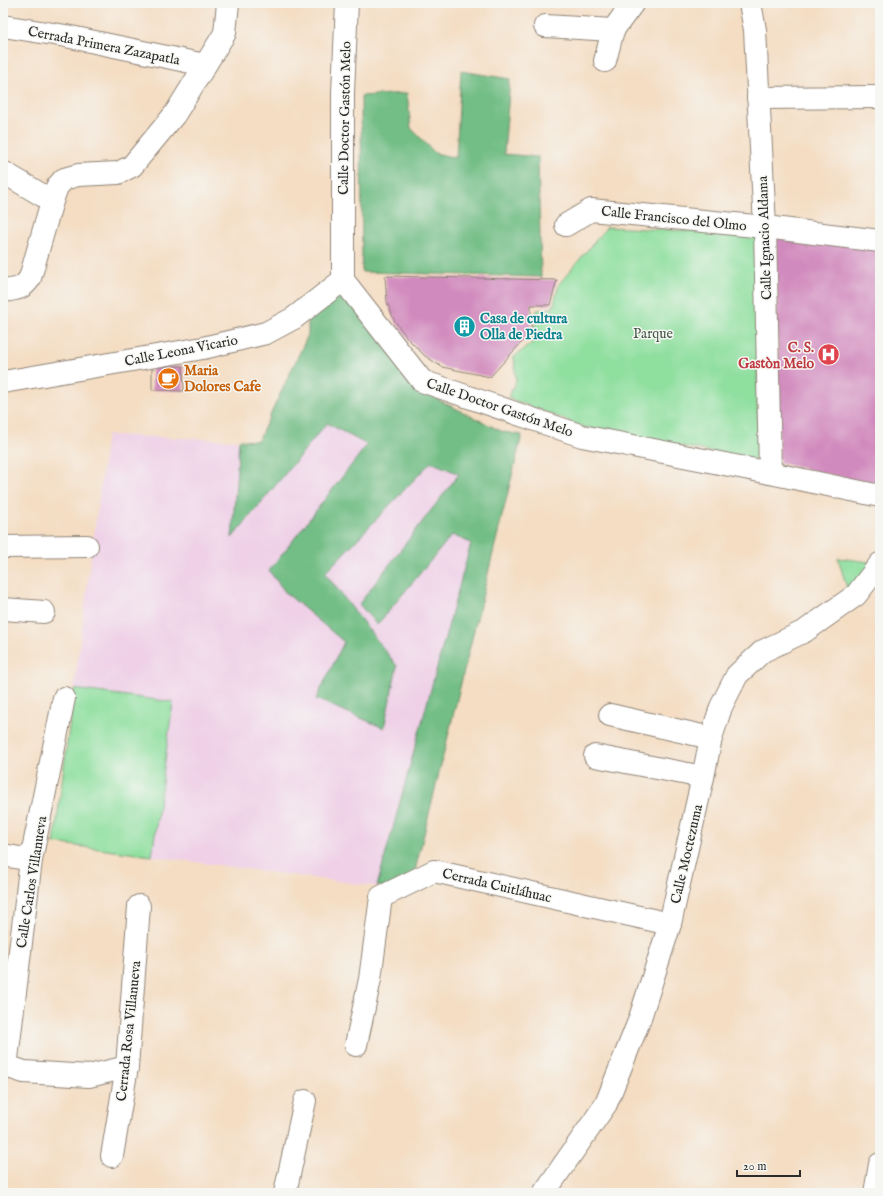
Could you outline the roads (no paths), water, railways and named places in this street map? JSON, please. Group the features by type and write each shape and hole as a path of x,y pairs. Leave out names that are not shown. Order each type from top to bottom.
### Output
{"street":[{"path":"3,291 17,289 25,285 30,278 52,201 58,187 64,179 78,175 118,173 132,166 175,114 224,33 228,3"},
{"name":"Calle Doctor Gastón Melo","path":"347,3 343,92 342,280 422,381 582,436 880,496"},
{"path":"605,61 612,30 633,3"},
{"name":"Calle Ignacio Aldama","path":"750,3 755,30 765,227 770,473"},
{"name":"Cerrada Primera Zazapatla","path":"3,26 66,36 205,65"},
{"path":"545,26 612,30"},
{"path":"758,98 880,97"},
{"path":"3,172 52,201"},
{"name":"Calle Francisco del Olmo","path":"566,225 591,210 765,227 880,241"},
{"name":"Calle Leona Vicario","path":"3,382 203,348 266,333 294,318 342,280"},
{"path":"3,547 87,546"},
{"name":"Calle Moctezuma","path":"544,1193 606,1104 639,1021 670,924 711,738 721,707 737,675 763,651 805,631 856,595 880,564"},
{"path":"3,609 44,612"},
{"name":"Calle Carlos Villanueva","path":"4,1066 32,860 64,698"},
{"path":"610,714 711,738"},
{"path":"595,756 703,777"},
{"path":"3,855 32,860"},
{"name":"Cerrada Cuitláhuac","path":"356,1045 370,979 381,897 434,871 670,924"},
{"name":"Cerrada Rosa Villanueva","path":"112,1156 127,1068 139,906"},
{"path":"4,1066 24,1072 89,1076 127,1068"},
{"path":"285,1193 305,1101"},
{"path":"875,1193 880,1164"}],"place":[{"name":"Casa de cultura Olla de Piedra","path":"465,326"},
{"name":"C. S. Gastòn Melo","path":"829,355"},
{"name":"Maria Dolores Cafe","path":"168,378"}],"park label":[{"name":"Parque","path":"653,333"}]}
